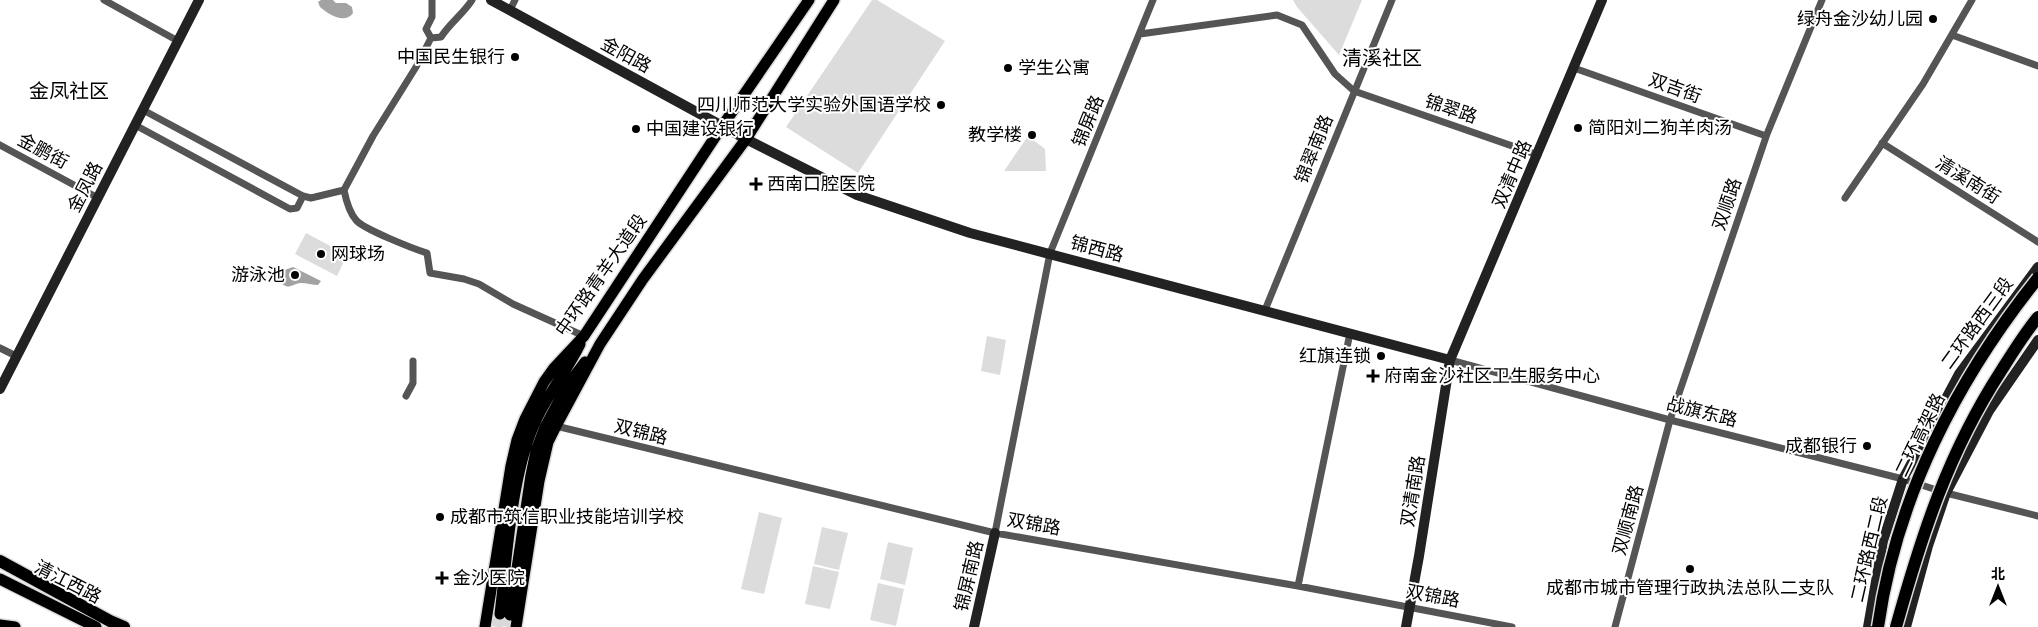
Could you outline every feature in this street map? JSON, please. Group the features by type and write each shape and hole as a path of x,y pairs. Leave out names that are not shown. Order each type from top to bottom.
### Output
{"highway":[{"name":"二环高架路","path":"1878,627 1893,551 1906,506 1918,476 1942,424 1983,353 2038,278"},
{"path":"1896,627 1920,544 1949,464 1987,392 2038,317"},
{"path":"0,561 110,622 124,627"}],"main road":[{"name":"中环路青羊大道段","path":"485,627 511,466 517,440 533,402 554,368 584,336 809,0"},
{"path":"516,627 539,481 548,442 556,426 600,344 644,279 746,139 834,0"},
{"path":"584,336 572,361 542,406 527,442 515,498 505,614 536,451 545,427 567,386 600,344"},
{"name":"清江西路","path":"0,567 120,627"},
{"name":"清江西路","path":"0,579 96,627"},
{"path":"0,625 15,627"}],"street":[{"path":"104,0 178,41"},
{"name":"金凤路","path":"0,388 199,0"},
{"path":"431,38 426,29 432,17 432,0"},
{"path":"431,38 441,37 451,22 465,10 472,0"},
{"name":"金阳路","path":"490,0 746,139"},
{"path":"510,10 515,0"},
{"name":"锦屏路","path":"995,533 1050,253 1153,0"},
{"name":"锦翠南路","path":"1266,310 1392,0"},
{"name":"双清中路","path":"1450,360 1602,0"},
{"name":"双顺路","path":"1670,420 1766,136 1822,0"},
{"path":"1844,198 1923,84 1972,0"},
{"path":"1140,34 1277,15 1302,25 1335,74 1354,91"},
{"path":"1952,35 2038,66"},
{"path":"431,38 416,68 373,136 344,190 352,213 357,222 411,248 427,253 430,273 471,281 513,304 584,336"},
{"name":"双吉街","path":"1574,68 1766,136"},
{"name":"锦翠路","path":"1354,91 1538,155"},
{"path":"143,110 303,196 312,198 344,190"},
{"path":"135,125 290,209 297,208 303,196"},
{"name":"锦西路","path":"746,139 857,195 970,233 1450,360"},
{"name":"清溪南街","path":"1882,143 2038,242"},
{"name":"金鹏街","path":"0,145 98,198"},
{"name":"二环路西三段","path":"1903,478 1958,374 2038,267"},
{"path":"1298,586 1350,333"},
{"path":"1906,627 1928,546 1946,493 1989,411 2038,340"},
{"path":"0,348 16,356"},
{"name":"战旗东路","path":"1450,360 1670,420 1903,478 1946,493 2038,516"},
{"name":"双清南路","path":"1406,627 1450,360"},
{"path":"406,396 413,383 413,361"},
{"name":"双顺南路","path":"1615,627 1670,420"},
{"name":"双锦路","path":"556,426 995,533 1298,586 1512,627"},
{"name":"二环路西二段","path":"1868,627 1884,541 1903,478"},
{"name":"锦屏南路","path":"974,627 995,533"}],"shaded area":[{"path":"321,0 346,3 352,7 353,13 346,18 336,17 320,7 318,2"},
{"path":"872,0 877,0 945,41 858,173 786,127"},
{"path":"1293,0 1362,0 1339,55 1297,7"},
{"path":"1028,136 1045,149 1046,171 1004,171"},
{"name":"网球场","path":"306,233 347,255 337,276 295,254"},
{"name":"游泳池","path":"293,267 321,281 318,285 301,283 285,286 279,280 282,271"},
{"path":"987,336 1006,340 1000,375 981,371"},
{"path":"759,512 782,518 764,594 741,589"},
{"path":"822,527 848,533 839,570 814,564"},
{"path":"888,542 913,548 905,585 880,579"},
{"path":"813,566 839,572 830,609 805,604"},
{"path":"878,583 904,589 896,626 870,620"}],"tunnel":[{"path":"497,627 500,614"},
{"path":"507,627 510,615"}],"place":[{"name":"绿舟金沙幼儿园","path":"1933,19"},
{"name":"中国民生银行","path":"515,57"},
{"name":"学生公寓","path":"1008,68"},
{"name":"四川师范大学实验外国语学校","path":"941,105"},
{"name":"简阳刘二狗羊肉汤","path":"1578,128"},
{"name":"中国建设银行","path":"636,129"},
{"name":"教学楼","path":"1032,135"},
{"name":"西南口腔医院","path":"756,184"},
{"name":"网球场","path":"321,254"},
{"name":"游泳池","path":"295,275"},
{"name":"红旗连锁","path":"1381,356"},
{"name":"府南金沙社区卫生服务中心","path":"1373,376"},
{"name":"成都银行","path":"1867,446"},
{"name":"成都市筑信职业技能培训学校","path":"440,517"},
{"name":"成都市城市管理行政执法总队二支队","path":"1690,569"},
{"name":"金沙医院","path":"442,578"}],"district":[{"name":"清溪社区","path":"1382,58"},
{"name":"金凤社区","path":"69,91"}]}
